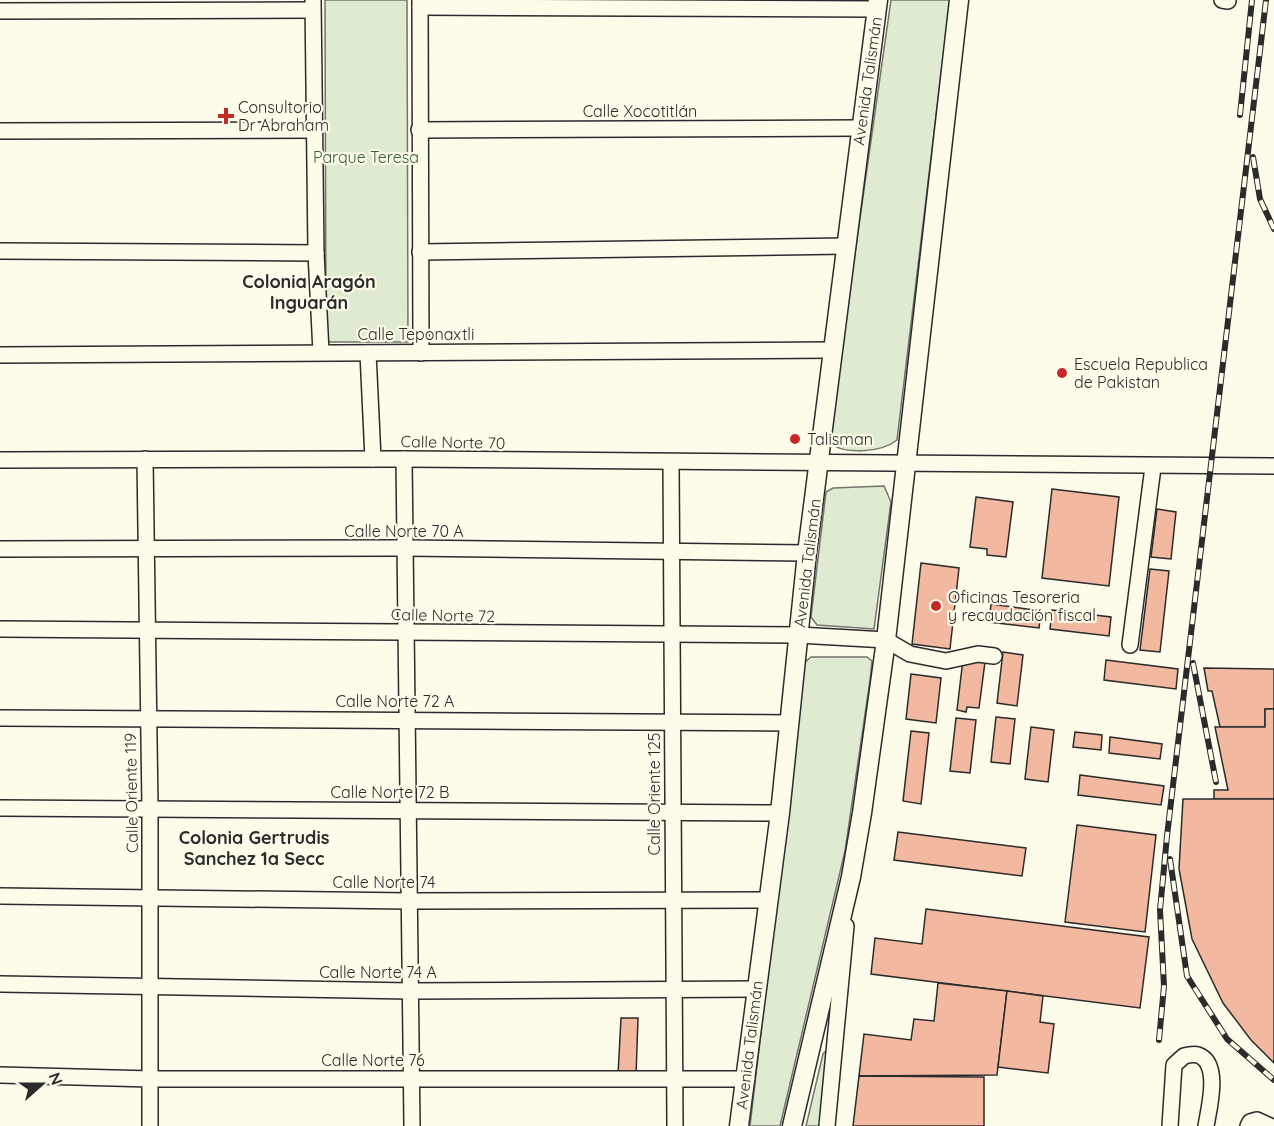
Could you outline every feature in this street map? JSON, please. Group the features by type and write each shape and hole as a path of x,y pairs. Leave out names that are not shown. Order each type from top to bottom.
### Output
{"main road":[{"path":"792,1126 851,877 886,640 959,0"},
{"name":"Avenida Talismán","path":"739,1126 747,1079 767,900 780,813 807,553 877,5"}],"street":[{"path":"421,352 420,4 877,5"},
{"path":"0,10 313,5 316,253 321,352"},
{"name":"Calle Xocotitlán","path":"419,130 860,128"},
{"path":"0,131 315,130"},
{"path":"420,252 846,246"},
{"path":"0,251 316,253"},
{"name":"Calle Teponaxtli","path":"0,355 833,350"},
{"path":"368,353 373,459"},
{"name":"Calle Oriente 119","path":"145,459 151,898 150,1126"},
{"name":"Calle Norte 70","path":"0,460 404,459 1153,467 1274,466"},
{"path":"404,459 412,1126"},
{"name":"Calle Oriente 125","path":"671,462 675,1126"},
{"path":"1130,645 1153,467"},
{"name":"Calle Norte 70 A","path":"0,549 406,548 807,553"},
{"name":"Calle Norte 72","path":"0,629 799,635 886,640"},
{"path":"886,640 910,654 946,661 978,654 994,656"},
{"name":"Calle Norte 72 A","path":"0,718 789,723"},
{"name":"Calle Norte 72 B","path":"0,808 780,813"},
{"path":"827,1126 851,877"},
{"name":"Calle Norte 74","path":"0,896 409,901 767,900"},
{"name":"Calle Norte 74 A","path":"0,984 411,991 756,989"},
{"path":"1170,1126 1174,1065 1184,1056 1191,1055 1198,1055 1208,1063 1212,1078 1206,1126"},
{"name":"Calle Norte 76","path":"0,1075 151,1079 747,1079"},
{"path":"1248,1126 1250,1122 1257,1120 1270,1126"}],"green space":[{"name":"Parque Teresa","path":"325,0 407,0 408,342 326,342"},
{"path":"891,0 950,0 897,440 883,447 855,451 831,444 830,429"},
{"path":"884,486 891,502 874,629 817,625 811,617 826,492 833,488"},
{"path":"811,657 867,657 872,661 870,680 845,851 780,1126 750,1126 804,663"},
{"path":"832,1045 822,1126 806,1126 823,1054"}],"building":[{"path":"1052,489 1119,497 1109,586 1042,578"},
{"path":"976,497 1013,502 1006,557 987,555 987,549 970,547"},
{"path":"1157,509 1176,512 1171,559 1151,557"},
{"name":"Oficinas Tesoreria y recaudación fiscal","path":"921,563 959,568 950,649 912,644"},
{"path":"1150,569 1169,571 1160,652 1140,650"},
{"path":"991,604 1041,611 1039,628 989,622"},
{"path":"1052,610 1111,617 1109,636 1050,629"},
{"path":"1003,652 1023,655 1017,706 997,703"},
{"path":"963,659 985,662 979,708 967,707 966,712 957,710"},
{"path":"1106,660 1178,669 1176,689 1104,680"},
{"path":"1204,668 1274,669 1274,709 1265,709 1265,727 1220,727 1212,691 1208,691"},
{"path":"911,674 941,678 936,723 906,719"},
{"path":"1265,709 1274,709 1274,799 1214,799 1214,790 1228,790 1215,727 1265,727"},
{"path":"996,717 1015,719 1010,764 991,762"},
{"path":"956,718 976,720 970,773 950,771"},
{"path":"1031,727 1054,730 1048,782 1025,779"},
{"path":"911,731 929,733 921,804 903,801"},
{"path":"1075,732 1102,735 1101,750 1073,747"},
{"path":"1110,737 1162,744 1160,759 1109,753"},
{"path":"1080,775 1164,786 1161,805 1078,795"},
{"path":"1183,799 1274,799 1274,1063 1251,1040 1223,1003 1192,939 1179,869"},
{"path":"1077,825 1156,835 1145,932 1065,922"},
{"path":"898,832 1026,848 1022,876 894,860"},
{"path":"926,909 1149,937 1140,1008 871,974 875,938 922,944"},
{"path":"938,983 1007,991 997,1075 859,1076 864,1034 911,1040 914,1019 934,1021"},
{"path":"1007,991 1043,996 1040,1022 1054,1024 1048,1073 998,1067"},
{"path":"621,1018 638,1018 636,1076 618,1075"},
{"path":"859,1076 984,1077 984,1126 853,1126"}],"railway":[{"path":"1240,115 1252,0"},
{"path":"1159,1040 1164,986 1160,910 1167,836 1266,0"},
{"path":"1253,157 1260,199 1274,229"},
{"path":"1193,663 1216,782"},
{"path":"1170,859 1187,976 1227,1039 1274,1080"}],"place":[{"name":"Consultorio Dr Abraham","path":"226,116"},
{"name":"Escuela Republica de Pakistan","path":"1062,373"},
{"name":"Talisman","path":"795,439"},
{"name":"Oficinas Tesoreria y recaudación fiscal","path":"936,606"}],"district":[{"name":"Colonia Aragón Inguarán","path":"309,292"},
{"name":"Colonia Gertrudis Sanchez 1a Secc","path":"254,848"}]}
